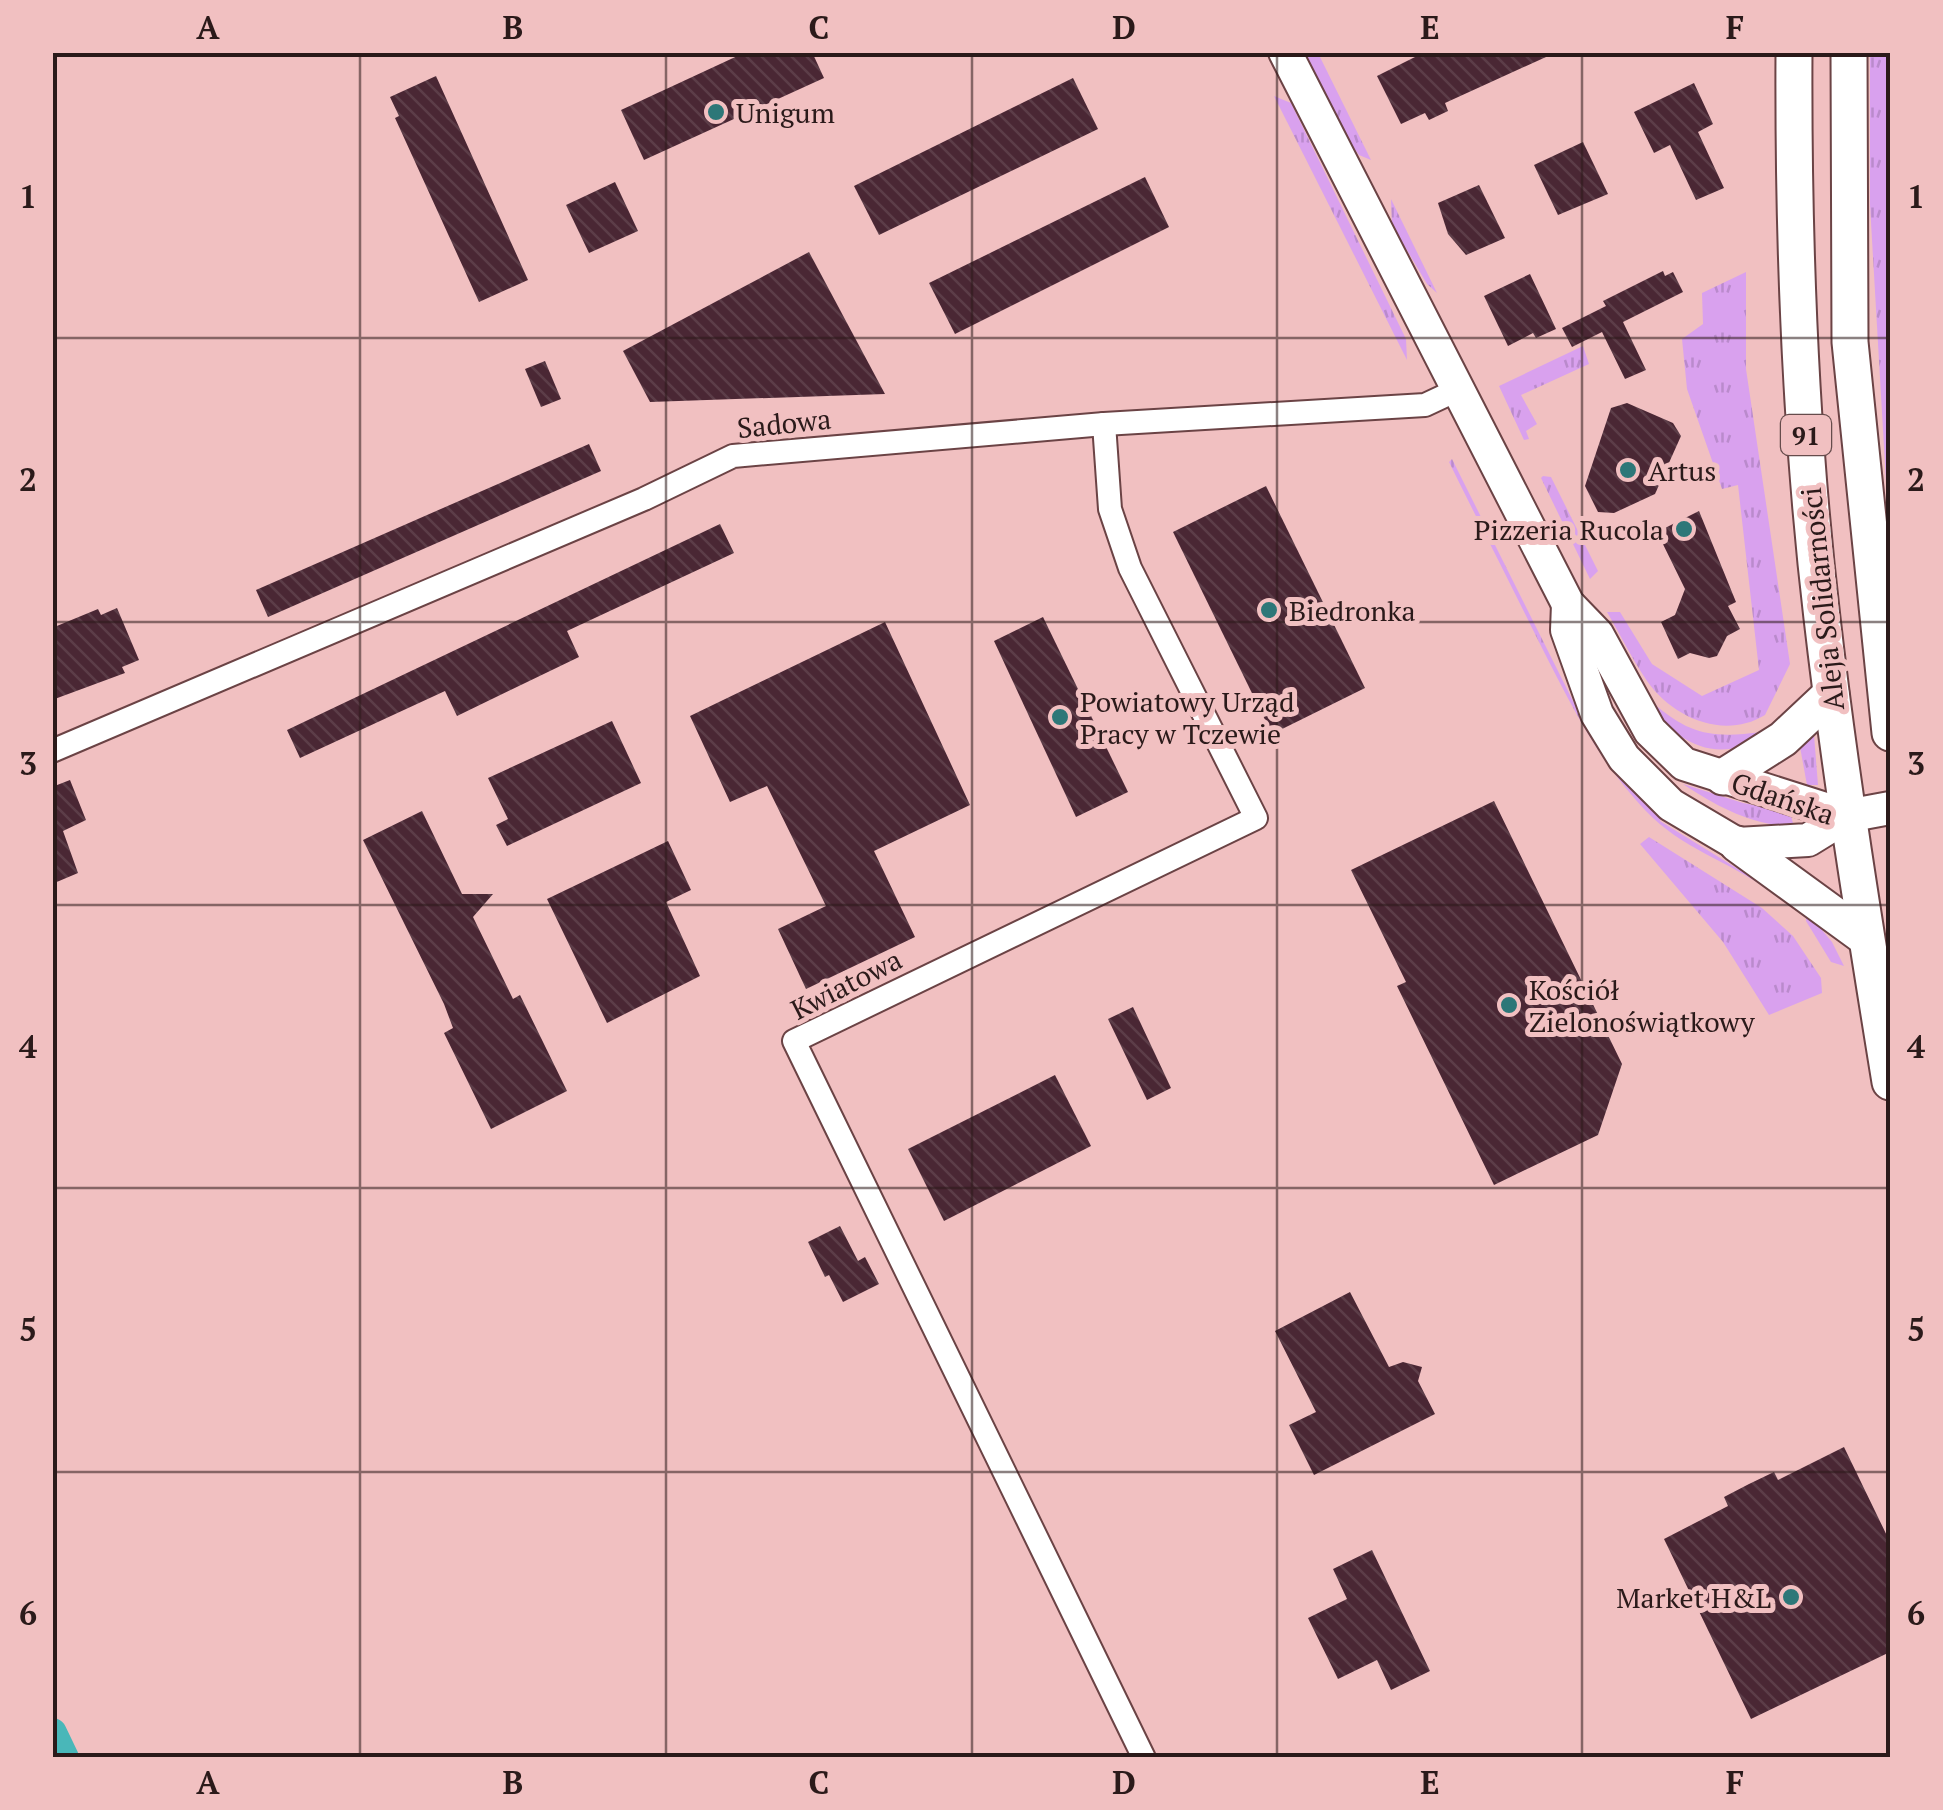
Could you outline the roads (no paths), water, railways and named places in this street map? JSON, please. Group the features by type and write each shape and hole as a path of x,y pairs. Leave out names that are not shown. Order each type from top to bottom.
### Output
{"main road":[{"name":"Aleja Solidarności","path":"1794,52 1802,393 1831,694 1890,1082"},
{"name":"Aleja Solidarności","path":"1849,52 1850,342 1890,732"},
{"path":"1723,777 1783,738 1831,694"},
{"path":"1737,844 1866,938"}],"street":[{"name":"Gdańska","path":"1285,52 1568,604 1597,634 1650,732 1684,764 1847,816"},
{"name":"Sadowa","path":"52,751 644,499 734,456 1104,424 1426,405 1458,390"},
{"name":"Kwiatowa","path":"1104,424 1110,509 1130,568 1256,818 794,1042 1144,1758"},
{"name":"Gdańska","path":"1568,604 1566,630 1597,714 1624,758 1671,804 1737,844 1808,840 1847,816"},
{"path":"1847,816 1890,808"}],"waterway":[{"path":"52,1733 64,1758"}],"place":[{"name":"Unigum","path":"716,112"},
{"name":"Artus","path":"1628,470"},
{"name":"Pizzeria Rucola","path":"1684,529"},
{"name":"Biedronka","path":"1269,610"},
{"name":"Powiatowy Urząd Pracy w Tczewie","path":"1060,717"},
{"name":"Kościół Zielonoświątkowy","path":"1509,1005"},
{"name":"Market H&L","path":"1791,1597"}]}
